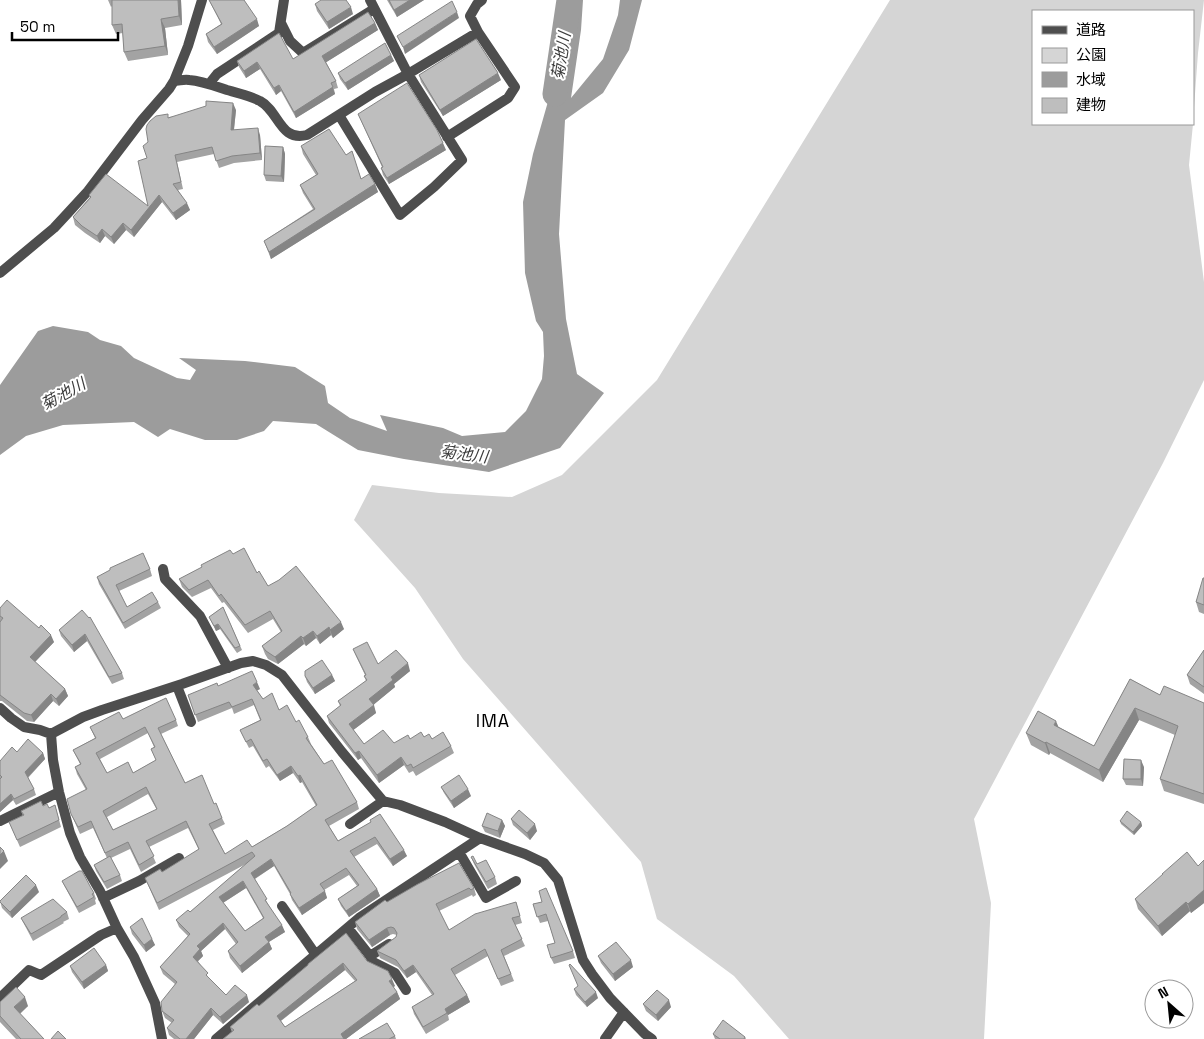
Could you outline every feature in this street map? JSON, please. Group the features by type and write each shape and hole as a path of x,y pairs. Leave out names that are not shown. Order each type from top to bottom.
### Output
{"street":[{"path":"0,273 54,228 67,214 169,89 188,46 202,0"},
{"path":"209,84 217,74 279,33 284,0"},
{"path":"447,137 508,98 515,87 478,32 470,16 476,4 482,0"},
{"path":"281,23 290,41 302,52 372,5 408,74 462,160 434,187 400,215 339,115"},
{"path":"174,81 188,79 262,101 286,132 300,137 307,136 375,92 478,32"},
{"path":"163,569 165,579 200,616 228,668"},
{"path":"0,708 24,728 52,734 89,715 241,663 253,661 266,665 282,675 383,801 400,805 445,822 544,863 558,880 583,960 610,998 652,1039"},
{"path":"177,686 191,722"},
{"path":"52,734 59,792 70,833 80,857 134,957 155,1003 162,1039"},
{"path":"0,821 59,792"},
{"path":"350,824 383,801"},
{"path":"216,1039 359,918 480,838"},
{"path":"459,852 486,898 516,881"},
{"path":"103,898 139,881 180,858"},
{"path":"282,906 316,955"},
{"path":"0,998 29,970 41,975 101,935 117,928"},
{"path":"348,928 373,962 395,973 406,990"},
{"path":"370,956 393,941"},
{"path":"605,1039 624,1012"}],"green space":[{"path":"890,0 1204,0 1194,107 1194,10 1032,10 1032,125 1193,125 1189,165 1204,282 1204,380 1163,463 974,819 991,903 984,1039 789,1039 734,976 657,919 641,862 463,659 415,588 354,520 372,485 439,493 512,497 562,475 657,380"}],"water":[{"path":"577,0 583,0 581,30 571,98 603,59 618,15 620,0 642,0 629,50 603,93 565,120 559,234 566,319 577,374 604,393 560,448 489,472 358,450 316,424 273,421 264,431 237,440 205,440 170,429 158,437 134,422 63,425 26,436 0,455 0,385 38,331 53,326 88,332 100,340 121,346 134,358 177,378 190,380 196,370 179,358 245,361 295,367 325,386 328,403 350,418 387,431 380,415 443,428 462,436 505,432 526,411 542,379 544,356 543,332 536,321 525,273 523,202 533,154"}],"building":[{"path":"112,0 178,0 179,16 161,19 165,46 124,52 122,24 112,25"},
{"path":"209,0 244,0 257,19 214,47 206,34 222,24"},
{"path":"321,0 346,0 351,7 327,22 315,4"},
{"path":"389,0 410,0 394,10"},
{"path":"452,1 457,12 403,47 397,36"},
{"path":"368,12 375,23 322,56 336,81 331,83 333,87 294,112 279,85 274,88 257,62 244,71 237,61 279,33 293,59"},
{"path":"476,39 498,73 440,110 419,75"},
{"path":"385,43 391,55 345,83 338,73"},
{"path":"407,83 437,130 443,143 387,178 358,114"},
{"path":"206,101 233,103 231,130 258,128 260,153 232,156 216,161 212,147 175,155 181,182 173,184 187,203 173,213 159,195 131,230 123,223 111,237 102,229 97,236 73,217 91,197 89,195 106,174 148,206 138,161 147,158 143,146 148,142 147,125 156,116 168,114 168,118 206,106"},
{"path":"329,129 346,155 352,151 361,179 369,174 375,184 269,252 264,241 315,209 300,185 318,174 301,146"},
{"path":"265,146 283,147 281,176 264,175"},
{"path":"244,548 257,573 259,571 268,586 279,580 296,566 341,622 330,630 329,627 317,636 313,631 303,638 301,636 275,657 262,646 282,631 270,611 245,625 221,594 219,596 208,580 189,590 179,579 230,550 233,554"},
{"path":"143,553 150,569 116,585 127,607 152,592 158,602 123,623 97,577 110,570 110,568"},
{"path":"1204,578 1204,605 1196,602"},
{"path":"7,600 39,628 41,625 51,635 30,657 65,689 56,699 51,694 31,715 24,713 0,695 0,622 3,618 0,616 0,608"},
{"path":"223,607 240,646 235,648 218,624 214,626 209,617"},
{"path":"82,610 90,617 122,673 109,677 85,634 72,645 59,630"},
{"path":"367,642 378,664 396,650 408,663 391,677 393,680 369,699 374,705 349,724 364,744 383,730 394,743 408,735 410,739 421,732 424,737 429,734 432,739 443,732 451,746 413,768 411,764 407,766 401,757 377,775 359,751 355,753 327,716 341,705 338,701 367,680 353,649"},
{"path":"1204,650 1204,687 1187,675"},
{"path":"322,660 332,675 313,688 305,676 305,671"},
{"path":"252,671 257,682 253,685 263,699 272,693 279,710 287,705 296,722 299,720 308,737 306,738 324,764 332,760 357,802 325,820 338,841 371,822 370,820 380,814 404,850 390,859 375,837 350,851 377,889 346,911 338,899 359,885 346,868 320,884 325,891 299,908 271,859 251,873 267,899 265,900 282,925 265,937 269,942 240,966 228,951 238,942 223,923 197,946 200,949 193,957 208,973 206,975 226,995 235,985 247,995 220,1017 211,1008 186,1039 180,1039 167,1028 174,1020 162,1011 161,1002 177,982 160,967 190,934 176,920 188,910 190,912 255,856 252,852 157,903 145,878 160,869 162,872 199,849 186,821 146,841 154,856 139,865 128,842 105,853 91,821 78,827 71,814 67,799 87,789 75,767 81,764 73,750 96,738 90,727 119,712 123,719 166,698 176,720 158,728 185,783 202,775 222,818 209,824 225,854 247,840 252,847 317,805 300,775 298,776 291,766 277,775 267,759 263,761 251,739 246,742 240,730 261,720 252,699 232,707 229,702 195,715 188,695 217,683 218,686","holes":["145,727 155,747 151,749 156,760 133,773 128,762 107,773 96,753","146,787 157,809 113,830 103,811","243,881 264,918 245,931 219,897"]},
{"path":"1130,679 1160,695 1164,686 1204,703 1204,794 1160,779 1178,726 1135,708 1099,770 1026,733 1038,711 1056,721 1054,725 1094,746"},
{"path":"28,739 43,753 25,772 34,789 14,799 11,794 0,804 0,779 2,777 0,775 0,761 12,747 17,752"},
{"path":"1124,759 1141,760 1141,779 1123,779"},
{"path":"459,775 468,789 451,801 441,787"},
{"path":"41,801 43,806 47,804 49,808 55,805 59,820 17,840 9,822 24,815 21,811"},
{"path":"519,810 535,824 527,833 511,819"},
{"path":"1127,811 1141,822 1133,832 1120,821"},
{"path":"487,813 502,820 498,831 482,826"},
{"path":"0,847 4,851 0,855"},
{"path":"1187,852 1198,866 1204,860 1204,890 1188,904 1186,902 1158,926 1135,899"},
{"path":"110,856 120,875 104,882 94,865"},
{"path":"473,856 477,864 486,860 495,877 486,882 471,857"},
{"path":"459,863 474,888 471,890 469,888 436,904 449,930 475,914 516,902 520,916 512,918 522,939 501,950 511,974 498,979 485,949 451,969 467,995 445,1009 447,1013 423,1027 412,1007 434,994 413,965 404,971 396,960 377,951 396,937 397,933 394,928 387,928 369,940 355,922 385,900 387,902"},
{"path":"82,871 94,893 92,894 94,897 77,907 62,881"},
{"path":"26,875 36,885 10,912 0,901"},
{"path":"546,888 573,951 551,958 547,945 555,943 546,914 537,917 533,904 542,902 539,891"},
{"path":"53,899 67,912 31,934 21,918"},
{"path":"142,918 152,939 144,945 130,927"},
{"path":"346,933 367,961 388,971 392,979 389,981 397,992 341,1034 344,1039 223,1039 234,1030 230,1027 257,1004 259,1006","holes":["343,963 357,980 285,1027 277,1016"]},
{"path":"616,942 631,960 613,974 598,956"},
{"path":"94,948 106,965 82,982 70,966"},
{"path":"570,964 596,992 585,1002 574,989 578,986"},
{"path":"16,987 25,997 14,1007 44,1039 21,1039 0,1016 0,1002"},
{"path":"657,990 669,1000 656,1015 643,1004"},
{"path":"723,1020 745,1037 744,1039 720,1039 713,1034"},
{"path":"387,1023 395,1036 389,1039 359,1039"},
{"path":"58,1031 66,1039 51,1039"}],"waterway":[{"name":"菊池川","path":"555,94 569,0"}],"district":[{"name":"IMA","path":"493,720"}]}
